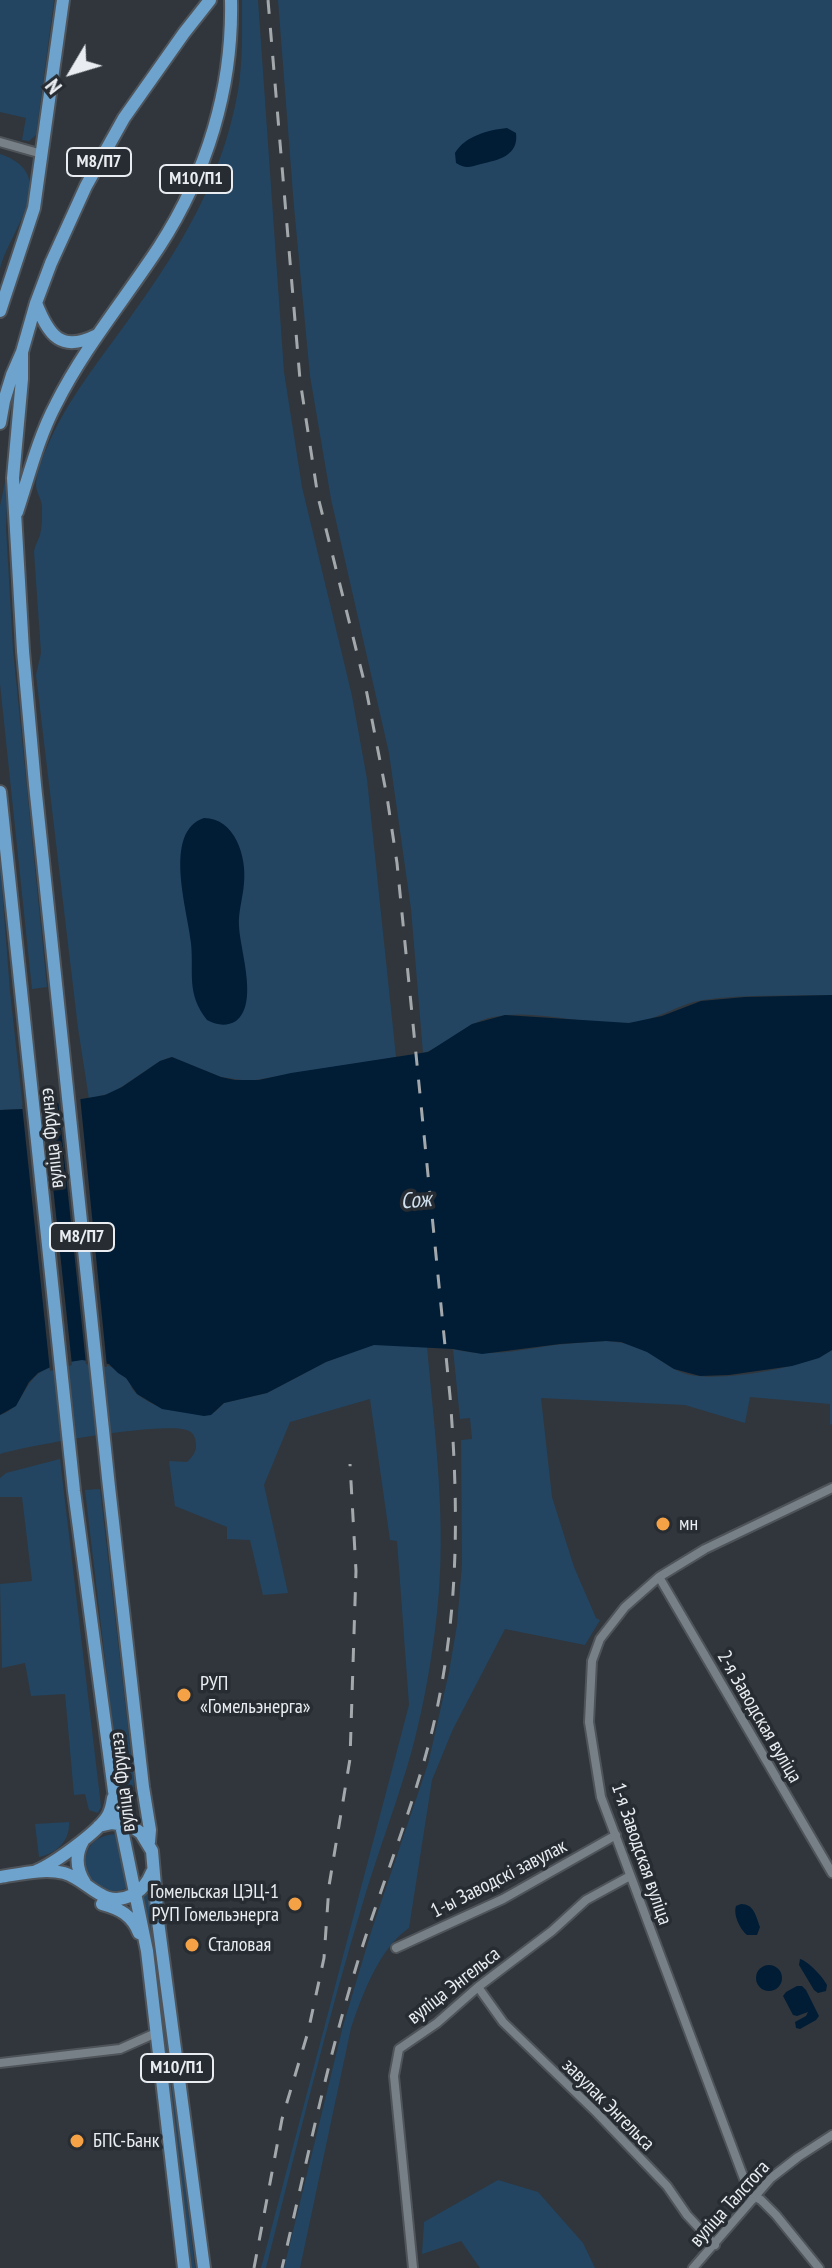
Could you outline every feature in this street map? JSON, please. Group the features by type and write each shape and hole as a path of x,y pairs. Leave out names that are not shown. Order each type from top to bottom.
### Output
{"main road":[{"path":"0,311 34,208 63,0"},
{"name":"М8/П7","path":"0,423 36,303 69,222 106,149 138,97 210,0"},
{"name":"М10/П1","path":"14,524 36,452 55,404 97,335 180,212 213,138 230,49 231,0"},
{"path":"36,303 43,320 59,339 74,343 97,335"},
{"name":"М8/П7","path":"14,524 13,478 22,352"},
{"name":"вуліца Фрунзэ","path":"14,524 35,785 149,1842"},
{"name":"вуліца Фрунзэ","path":"0,792 74,1491 119,1823 147,1951 184,2268"},
{"path":"33,1872 53,1863 99,1826 111,1811 114,1791"},
{"name":"вуліца Фрунзэ","path":"99,1826 119,1823 131,1826 149,1842 152,1851 158,1921 204,2268"},
{"path":"85,1838 77,1859 78,1870 89,1889"},
{"path":"0,1876 33,1872 67,1874 89,1889 110,1899 119,1899 135,1894 147,1883 153,1869"},
{"name":"вуліца Фрунзэ","path":"49,1873 69,1882 92,1900 126,1914 135,1923 147,1951"}],"street":[{"path":"0,142 42,154"},
{"name":"1-я Заводская вуліца","path":"753,2198 601,1797 589,1722 592,1661 600,1639 625,1607 659,1577 705,1549 832,1488"},
{"name":"2-я Заводская вуліца","path":"659,1577 832,1873"},
{"name":"1-ы Заводскі завулак","path":"396,1948 503,1899 616,1835"},
{"name":"вуліца Энгельса","path":"413,2268 394,2076 399,2049 437,2023 586,1900 630,1876"},
{"name":"завулак Энгельса","path":"478,1987 503,2022 667,2186 687,2215 715,2245"},
{"path":"0,2063 120,2049 156,2033"},
{"name":"вуліца Талстога","path":"693,2268 771,2178 832,2135"},
{"path":"753,2198 761,2200 776,2215 819,2268"}],"shaded area":[{"path":"0,0 54,0 36,135 29,141 22,140 26,118 0,112"},
{"path":"242,0 258,0 284,372 302,487 352,696 367,779 396,1057 249,1081 221,1077 171,1057 114,1092 89,1099 36,675 41,653 34,552 41,532 42,510 36,482 44,454 64,413 166,266 210,183 222,154 238,91"},
{"path":"278,0 832,0 832,995 703,1000 647,1020 628,1023 526,1015 493,1017 473,1024 423,1053 411,909 389,753 331,499 310,376"},
{"path":"0,154 18,163 28,175 30,190 21,221 0,269"},
{"path":"9,463 6,527 13,650 47,987 32,989 0,684 0,506"},
{"path":"0,861 10,992 23,1109 0,1110"},
{"path":"606,1341 638,1347 686,1374 718,1377 783,1368 820,1357 832,1350 832,1424 830,1404 750,1397 745,1423 685,1405 541,1398 552,1497 574,1567 596,1618 600,1620 585,1645 505,1629 453,1729 432,1780 409,1928 381,1959 355,2015 300,2268 284,2268 343,2026 428,1764 449,1672 462,1564 461,1440 472,1439 470,1418 460,1419 453,1349 492,1353"},
{"path":"380,1344 427,1347 441,1547 435,1630 412,1750 337,1991 266,2268 261,2268 409,1705 397,1541 390,1540 370,1399 290,1422 264,1485 288,1593 263,1595 250,1540 227,1539 227,1527 175,1506 169,1461 187,1462 192,1457 196,1444 191,1432 176,1429 127,1431 0,1454 0,1415 15,1405 29,1384 43,1371 75,1361 93,1360 109,1366 127,1379 137,1394 159,1406 215,1412 224,1403 267,1393 326,1362"},
{"path":"60,1459 101,1807 98,1813 89,1810 85,1794 74,1795 65,1694 31,1696 25,1663 2,1668 0,1584 32,1581 22,1497 0,1497 0,1478 6,1473"},
{"path":"100,1489 134,1779 133,1798 126,1802 121,1795 85,1490"},
{"path":"69,1822 61,1845 39,1857 35,1824"},
{"path":"116,1834 129,1887 114,1891 102,1888 92,1880 86,1858 90,1846 100,1838"},
{"path":"149,1887 195,2268 192,2268 149,1920 142,1895"},
{"path":"498,2180 538,2192 583,2243 595,2268 480,2268 461,2241 422,2254 424,2222"}],"water":[{"path":"507,128 516,133 516,141 506,156 471,167 456,163 455,153 465,142 485,132"},
{"path":"204,818 224,824 237,841 243,862 244,883 239,921 246,1002 243,1013 236,1021 225,1025 207,1020 196,1001 192,983 191,943 181,855 191,826"},
{"name":"Сож","path":"832,995 832,1350 819,1358 792,1366 700,1376 674,1369 647,1352 621,1342 560,1344 482,1354 453,1349 374,1345 326,1362 267,1393 224,1403 211,1415 204,1416 162,1409 137,1394 126,1378 109,1364 82,1360 57,1364 38,1373 29,1382 16,1406 0,1415 0,1110 105,1095 160,1061 172,1057 221,1077 259,1080 428,1052 472,1024 505,1015 629,1023 662,1016 701,1001"},
{"path":"741,1904 754,1911 760,1927 757,1935 747,1935 740,1926 735,1910"},
{"path":"800,1959 822,1978 827,1985 826,1991 818,1993 814,1990 799,1965"},
{"path":"769,1965 778,1969 782,1978 778,1987 769,1991 760,1987 756,1978 760,1969"},
{"path":"797,1986 806,1990 819,2016 800,2029 796,2028 795,2022 808,2012 793,2015 783,1996"}],"pier":[{"path":"80,1096 107,1367 86,1364 58,1100"},
{"path":"44,1102 72,1365 50,1371 22,1105"}],"railway":[{"path":"268,0 300,380 318,497 366,689 397,863 450,1396 455,1480 452,1603 442,1685 433,1727 416,1790 363,1943 344,2010 282,2268"},
{"path":"254,2268 282,2119 308,2032 324,1958 329,1886 350,1759 356,1571 350,1464"}],"place":[{"name":"мн","path":"663,1524"},
{"name":"РУП «Гомельэнерга»","path":"184,1695"},
{"name":"Гомельская ЦЭЦ-1 РУП Гомельэнерга","path":"295,1904"},
{"name":"Сталовая","path":"192,1945"},
{"name":"БПС-Банк","path":"77,2141"}]}
